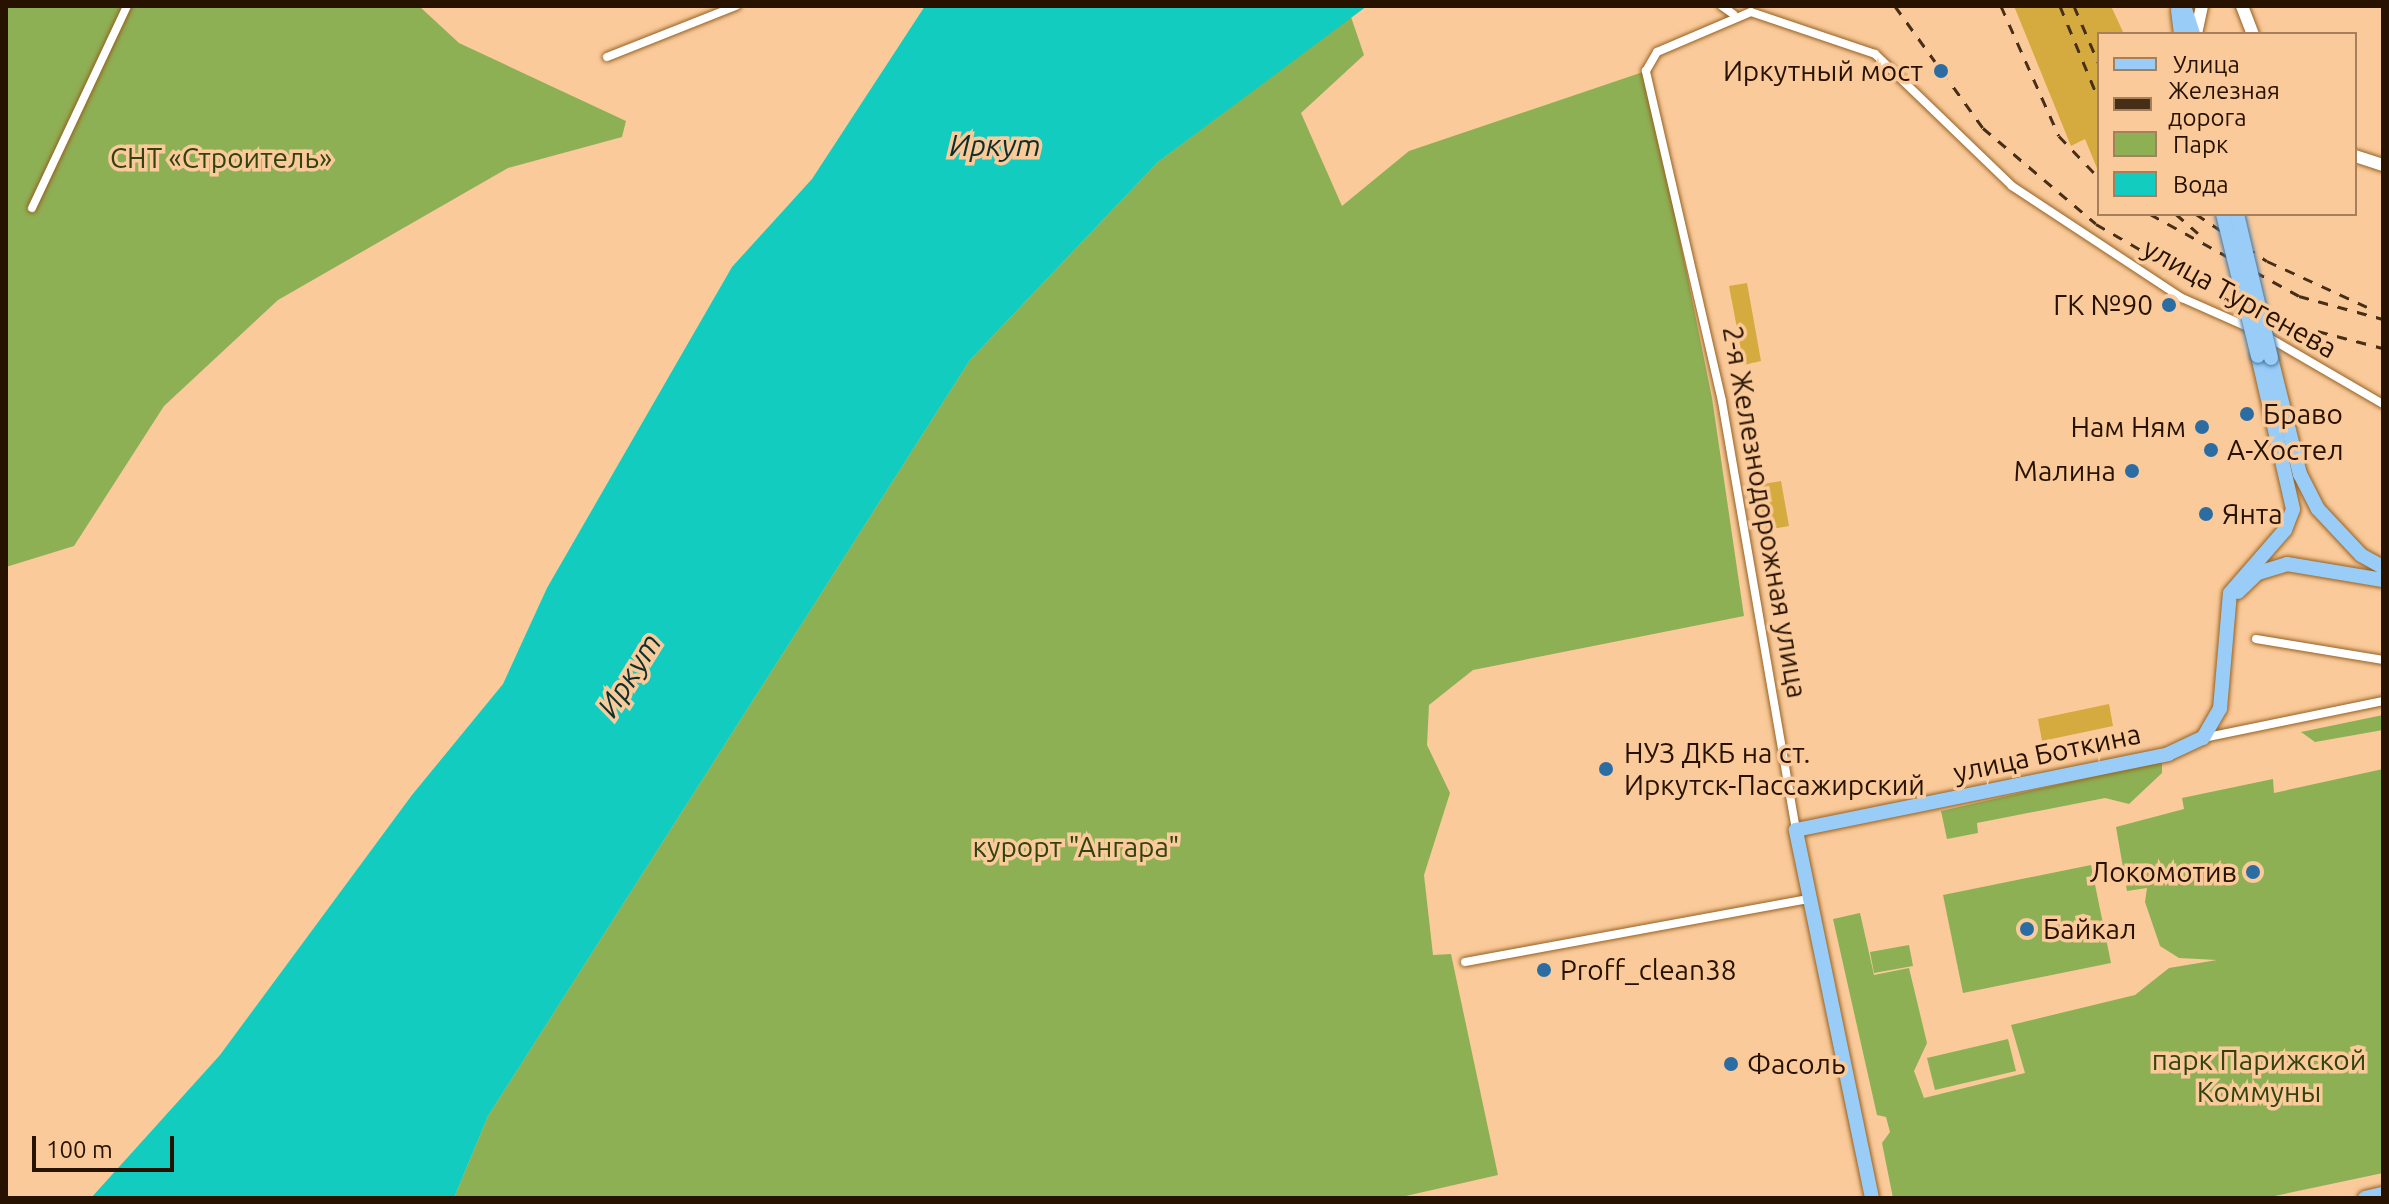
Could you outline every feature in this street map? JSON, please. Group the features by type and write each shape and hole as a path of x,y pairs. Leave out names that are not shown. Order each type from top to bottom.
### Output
{"main road":[{"path":"2177,6 2181,32"},
{"path":"2184,6 2193,32"},
{"path":"2195,32 2202,6"},
{"path":"2242,6 2252,32"},
{"path":"2357,157 2383,165"},
{"path":"2224,216 2300,474 2318,509 2361,555 2383,567"},
{"path":"2203,738 2220,709 2226,609 2236,581 2285,530 2293,509 2237,216"},
{"path":"2226,609 2247,582 2270,567 2311,565 2383,580"},
{"name":"улица Боткина","path":"1796,830 2168,754 2203,738"},
{"name":"2-я Железнодорожная улица","path":"1796,830 1872,1198"},
{"path":"2365,1198 2383,1194"}],"street":[{"path":"32,208 127,6"},
{"path":"607,57 736,6"},
{"path":"1722,6 1733,14"},
{"name":"2-я Железнодорожная улица","path":"1733,14 1657,52 1646,71 1722,401 1796,830"},
{"name":"улица Тургенева","path":"1733,14 1774,16 1875,54 2012,186 2182,298 2291,349 2383,404"},
{"path":"2256,639 2383,660"},
{"path":"2203,738 2383,701"},
{"path":"1465,962 1808,899"}],"green space":[{"name":"СНТ «Строитель»","path":"6,6 419,6 459,43 626,121 622,137 508,168 278,300 164,406 74,546 6,567"},
{"name":"курорт \"Ангара\"","path":"1351,17 1364,55 1301,113 1342,206 1409,151 1646,71 1712,398 1744,616 1473,670 1429,705 1427,745 1450,793 1424,875 1433,955 1451,954 1498,1175 1397,1198 454,1198 488,1116 970,360 1158,162"},
{"path":"2383,715 2383,730 2315,742 2301,732"},
{"path":"2162,761 2162,773 2129,804 2105,798 1977,823 1978,833 1947,839 1941,811"},
{"name":"парк Парижской Коммуны","path":"2383,769 2383,1173 2265,1198 1893,1198 1882,1143 1890,1132 1886,1117 1877,1115 1833,919 1860,913 1874,975 1909,968 1927,1043 1914,1071 1924,1098 2025,1073 2011,1025 2135,995 2169,968 2217,960 2179,958 2160,946 2145,902 2147,888 2127,891 2116,827 2184,809 2182,798 2273,779 2274,793"},
{"name":"Байкал","path":"2091,865 2111,963 1963,993 1943,895"},
{"path":"1909,945 1913,966 1874,973 1870,952"},
{"path":"2008,1039 2016,1071 1935,1090 1927,1058"}],"water":[{"name":"Иркут","path":"925,6 1367,6 1158,162 970,360 488,1116 454,1198 91,1198 220,1055 412,795 503,684 547,588 732,267 812,179"}],"building":[{"path":"2014,6 2111,6 2123,32 2097,32 2097,168 2085,139 2071,146"},
{"path":"1747,283 1761,361 1744,365 1729,286"},
{"path":"1781,481 1789,526 1766,530 1757,485"},
{"path":"2109,704 2113,726 2042,741 2038,719"}],"railway":[{"path":"1895,6 1983,128 2096,224 2226,299 2279,321 2383,348"},
{"path":"2001,6 2059,136 2097,176"},
{"path":"2060,6 2097,95"},
{"path":"2074,6 2097,59"},
{"path":"2154,216 2299,296 2383,319"},
{"path":"2178,216 2198,233"},
{"path":"2199,216 2267,261 2367,307"}],"place":[{"name":"Иркутный мост","path":"1941,71"},
{"name":"ГК №90","path":"2169,305"},
{"name":"Браво","path":"2247,414"},
{"name":"Нам Ням","path":"2202,427"},
{"name":"А-Хостел","path":"2211,450"},
{"name":"Малина","path":"2132,471"},
{"name":"Янта","path":"2206,514"},
{"name":"НУЗ ДКБ на ст. Иркутск-Пассажирский","path":"1606,769"},
{"name":"Локомотив","path":"2253,872"},
{"name":"Байкал","path":"2027,929"},
{"name":"Proff_clean38","path":"1544,970"},
{"name":"Фасоль","path":"1731,1064"}]}
